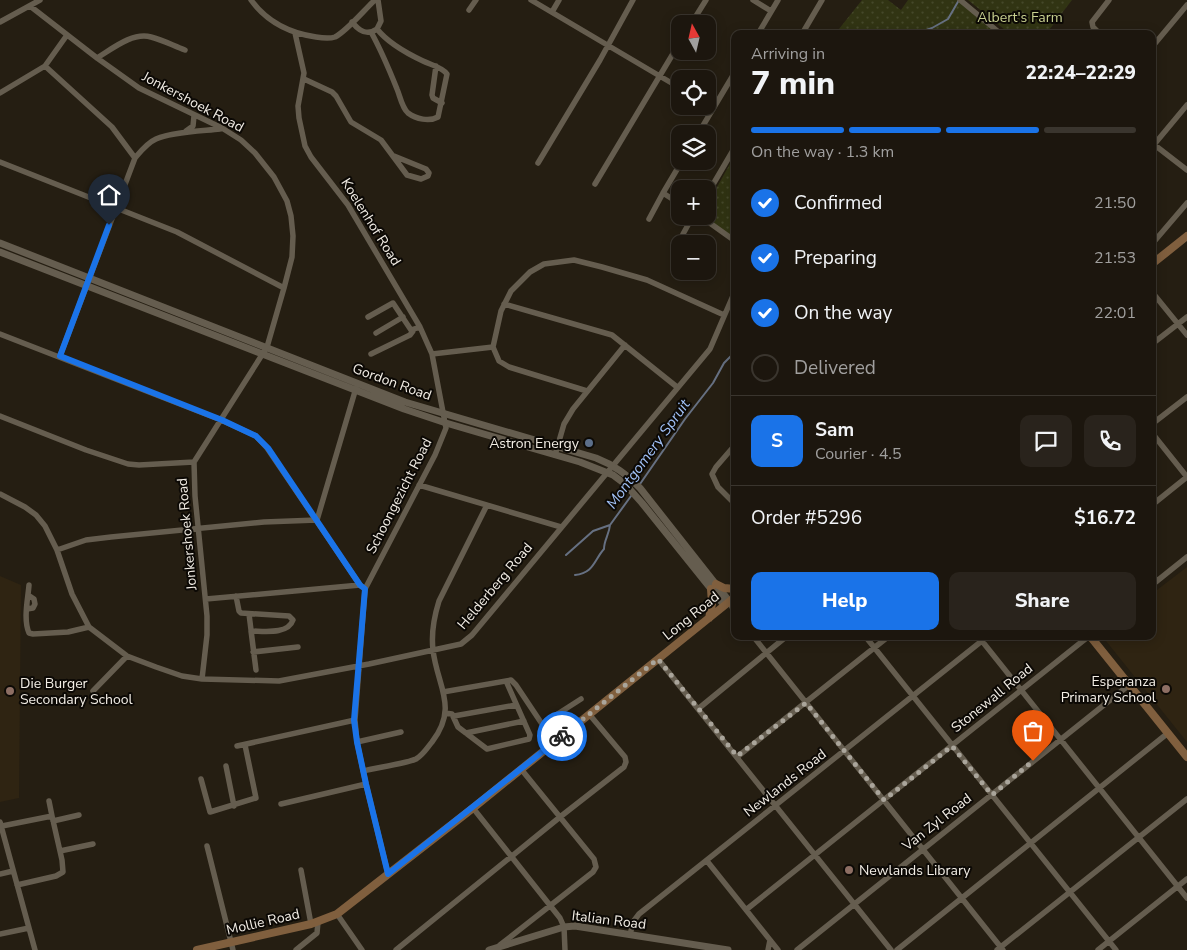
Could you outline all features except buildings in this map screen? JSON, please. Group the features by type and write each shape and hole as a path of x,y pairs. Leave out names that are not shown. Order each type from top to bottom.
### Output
{"main road":[{"path":"1156,261 1187,236"},
{"path":"709,618 713,587 731,589"},
{"name":"Long Road","path":"335,915 521,770 729,601"},
{"path":"1092,640 1187,757"},
{"name":"Mollie Road","path":"197,950 232,946 315,923 335,915"}],"street":[{"path":"0,22 40,0"},
{"path":"251,0 271,21 295,33 330,38 336,36 377,0"},
{"path":"352,22 358,29 371,32 377,29 381,21 377,0"},
{"path":"469,10 476,0"},
{"path":"531,0 671,83"},
{"path":"552,12 559,0"},
{"path":"538,163 600,60 633,0"},
{"path":"697,15 706,0"},
{"path":"753,0 772,11"},
{"path":"760,30 778,0"},
{"path":"804,30 822,0"},
{"path":"1095,30 1092,28 1092,22 1109,0"},
{"path":"961,1 996,30"},
{"path":"1156,42 1187,5"},
{"name":"Jonkershoek Road","path":"30,6 139,88 222,128 241,140 255,153 274,177 288,202 292,216 292,257 267,348 194,462 198,529 206,599 207,635 202,679"},
{"path":"371,32 379,46 407,112 418,118 434,119 438,117 448,77 444,70 385,39 377,29"},
{"name":"Koelenhof Road","path":"295,33 304,73 298,106 305,146 311,158 348,205 420,328 432,354 446,423"},
{"path":"0,93 45,66 67,35"},
{"path":"97,58 121,43 144,36 185,50"},
{"path":"595,184 671,57"},
{"path":"45,66 112,127 135,158"},
{"path":"436,66 432,95 433,98 442,103"},
{"path":"304,79 332,92 351,122 377,137 394,156 407,175 416,179 428,176 429,172 426,168 394,156"},
{"path":"716,99 731,79"},
{"path":"1156,141 1187,105"},
{"path":"180,134 192,128 195,122 194,116"},
{"path":"60,356 135,158 143,148 156,139 222,128"},
{"path":"1156,147 1187,170"},
{"path":"716,180 731,154"},
{"path":"0,162 177,232 284,288"},
{"path":"649,219 677,170"},
{"path":"663,193 671,199"},
{"path":"1156,239 1187,203"},
{"path":"683,234 688,225"},
{"path":"713,225 731,238"},
{"name":"Gordon Road","path":"0,243 405,402 556,451 608,472 633,493 713,587 729,601"},
{"name":"Gordon Road","path":"0,252 355,391 446,423 613,465 638,486 713,587"},
{"path":"587,391 509,367 499,362 493,347 496,328 504,304 511,291 536,267 544,264 574,260 583,261 647,280 724,316"},
{"path":"1156,297 1187,335"},
{"name":"Helderberg Road","path":"0,494 25,506 45,526 72,594 89,627 128,656 182,676 202,679 279,681 461,644 472,635 710,348 731,300"},
{"path":"368,317 394,303 413,331"},
{"path":"504,304 612,335 677,387"},
{"path":"376,333 403,317"},
{"path":"1156,341 1187,317"},
{"path":"371,354 420,328"},
{"path":"0,334 222,420 256,436 263,442 362,587"},
{"path":"556,451 568,417 587,391 626,345"},
{"path":"432,354 493,347"},
{"path":"316,520 358,383"},
{"path":"1156,421 1187,397"},
{"path":"0,416 86,450 128,464 194,462"},
{"name":"Schoongezicht Road","path":"388,874 363,771 354,720 362,587 419,485 445,434 446,423"},
{"path":"1156,438 1187,477 1156,502"},
{"path":"731,450 713,470 712,474 718,487 731,500"},
{"path":"419,485 561,527"},
{"path":"363,771 415,760 437,736 444,722 443,692 433,651 433,624 439,601 487,505"},
{"path":"56,550 86,540 264,522 316,520"},
{"path":"1156,582 1187,557"},
{"path":"28,585 27,629 29,633 68,632 89,627"},
{"path":"206,599 362,587"},
{"path":"236,596 239,611 249,614 289,616 293,620 291,625 284,629 251,631"},
{"path":"249,614 256,670 251,631"},
{"path":"756,640 962,898 1000,949 1187,799"},
{"path":"698,709 782,640"},
{"path":"868,640 1116,950"},
{"path":"737,756 884,640"},
{"name":"Newlands Road","path":"630,935 633,922 639,914 845,752 979,640"},
{"path":"981,640 1022,689 1099,789 1187,898"},
{"name":"Stonewall Road","path":"747,909 1084,640"},
{"path":"253,652 298,647"},
{"path":"92,691 128,656"},
{"path":"658,659 891,950"},
{"path":"443,692 506,681 513,682 542,724 581,699"},
{"path":"454,716 458,727 489,749 529,739 530,735 506,681"},
{"name":"Van Zyl Road","path":"797,950 1129,685"},
{"path":"445,712 454,716 516,705"},
{"path":"396,950 622,769 626,764 625,757 589,714"},
{"path":"237,746 354,720"},
{"path":"466,733 524,721"},
{"path":"357,742 401,732"},
{"path":"898,950 1168,733"},
{"path":"201,779 210,812 257,798 245,744"},
{"path":"226,766 234,806"},
{"path":"493,949 551,906 593,872 596,867 595,862 521,770"},
{"path":"280,804 366,784"},
{"path":"17,885 60,875 63,868 49,802"},
{"path":"473,808 551,906 564,927 565,950"},
{"path":"35,950 1,824 79,815"},
{"path":"60,851 93,844"},
{"path":"207,846 232,946"},
{"path":"707,861 778,950"},
{"path":"296,950 317,933 301,870"},
{"path":"0,874 14,871"},
{"path":"1098,950 1187,879"},
{"path":"335,915 362,950"},
{"name":"Italian Road","path":"493,949 564,927 575,926 728,950"},
{"path":"0,934 29,928"},
{"path":"768,950 770,940"},
{"path":"806,950 807,943"}],"shaded area":[{"name":"Esperanza Primary School","path":"1187,567 1187,742 1105,640 1156,640 1156,591"},
{"name":"Die Burger Secondary School","path":"0,576 21,585 19,798 0,802"}],"green space":[{"path":"862,0 888,0 901,10 908,0 958,0 994,30 838,30"},
{"name":"Albert's Farm","path":"968,0 1072,0 1049,30 1005,30"},
{"path":"731,162 731,237 716,225 716,189"}],"waterway":[{"name":"Montgomery Spruit","path":"926,30 948,19 959,0"},
{"name":"Montgomery Spruit","path":"640,484 685,419 713,383 724,363 731,356"},
{"name":"Montgomery Spruit","path":"566,555 593,531 610,525 631,496"},
{"path":"575,575 586,572 593,565 604,549 610,525"}],"way so far":[{"path":"562,736 658,659 737,756 806,703 884,800 952,746 992,795 1033,761"}],"place":[{"name":"Astron Energy","path":"589,443"},
{"name":"Esperanza Primary School","path":"1166,689"},
{"name":"Die Burger Secondary School","path":"10,691"},
{"name":"Newlands Library","path":"849,870"}],"route":[{"path":"109,225 60,356 222,420 259,438 268,448 360,585 365,589 354,720 366,784 388,874 562,736"}]}
